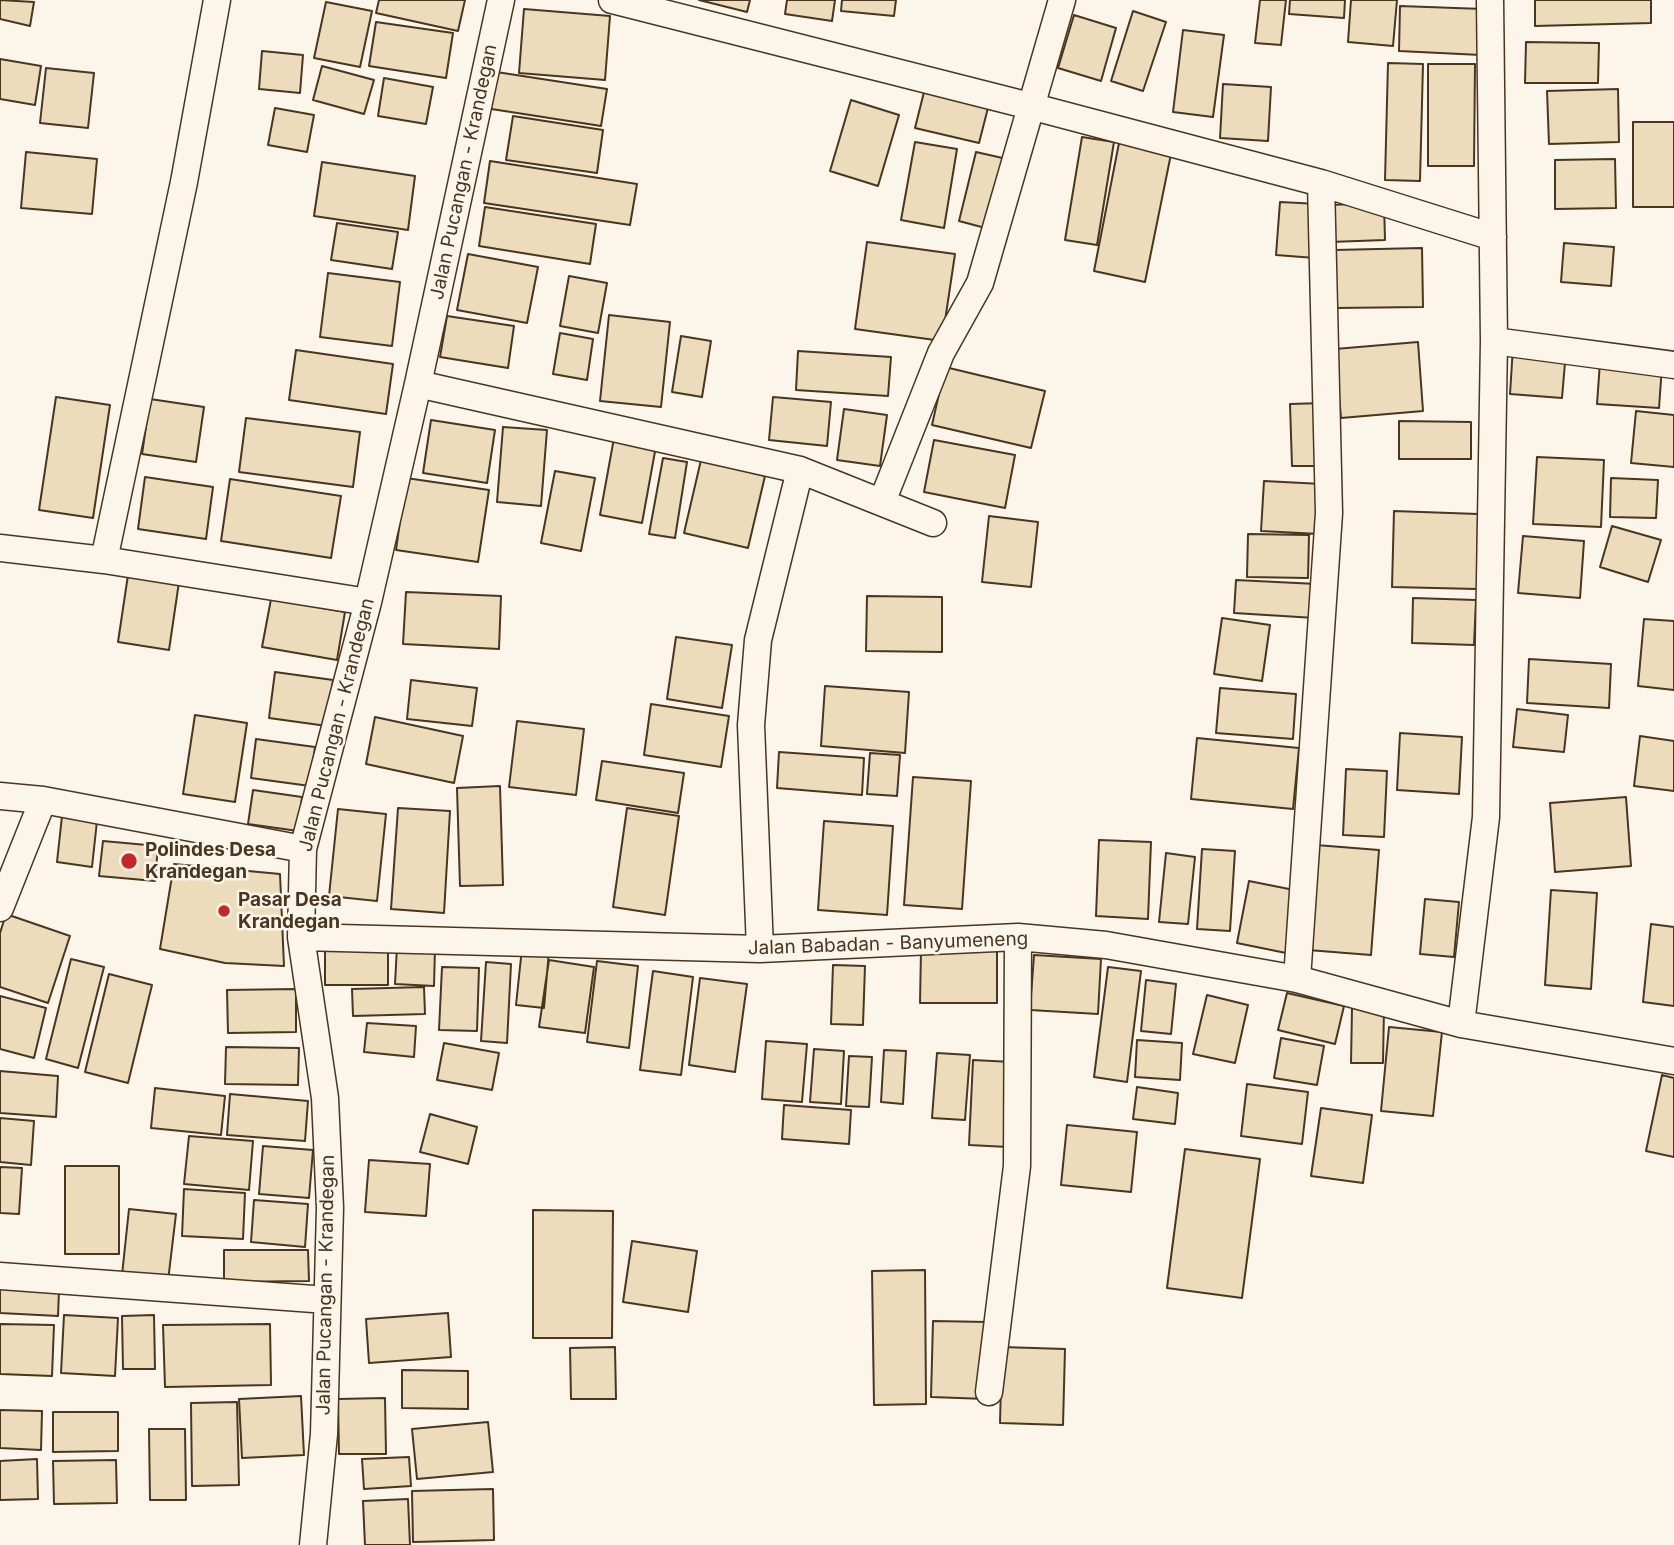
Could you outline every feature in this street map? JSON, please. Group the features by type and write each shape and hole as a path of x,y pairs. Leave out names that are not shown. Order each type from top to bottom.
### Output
{"street":[{"path":"104,560 184,182 217,0"},
{"name":"Jalan Pucangan - Krandegan","path":"313,1545 324,1434 330,1208 325,1098 300,937 303,849 369,603 501,0"},
{"path":"612,0 1321,183 1493,237"},
{"path":"882,502 941,353 980,283 1062,0"},
{"path":"1461,1024 1486,817 1494,341 1490,0"},
{"path":"1297,979 1329,513 1321,183"},
{"path":"1494,341 1674,365"},
{"path":"418,384 800,470 933,523"},
{"path":"760,949 751,725 758,640 800,470"},
{"path":"0,548 104,560 369,603"},
{"path":"0,796 43,800 303,849"},
{"path":"0,908 43,800"},
{"name":"Jalan Babadan - Banyumeneng","path":"300,937 760,949 1018,937 1106,945 1297,979 1461,1024 1674,1061"},
{"path":"989,1392 1017,1166 1018,937"},
{"path":"0,1276 327,1300"}],"building":[{"path":"0,0 34,2 30,26 0,19"},
{"path":"379,0 465,0 458,31 376,13"},
{"path":"699,0 750,0 747,12"},
{"path":"787,0 835,0 832,21 785,14"},
{"path":"842,0 896,0 894,16 841,11"},
{"path":"1260,0 1286,0 1281,45 1255,43"},
{"path":"1290,0 1345,0 1344,18 1289,14"},
{"path":"1351,0 1397,0 1393,46 1348,42"},
{"path":"1535,0 1651,0 1651,23 1535,26"},
{"path":"326,2 372,11 360,67 314,58"},
{"path":"1400,6 1483,9 1481,55 1399,51"},
{"path":"524,9 610,16 605,80 519,73"},
{"path":"1133,11 1166,22 1143,91 1111,81"},
{"path":"1074,15 1116,28 1101,81 1058,68"},
{"path":"376,22 453,33 446,78 369,66"},
{"path":"1183,30 1224,35 1213,117 1173,112"},
{"path":"1526,42 1599,43 1598,83 1525,83"},
{"path":"262,51 303,55 300,93 259,89"},
{"path":"0,59 41,66 35,105 0,99"},
{"path":"1388,63 1423,64 1420,181 1385,180"},
{"path":"1428,64 1475,64 1474,166 1428,166"},
{"path":"322,66 374,80 364,114 313,100"},
{"path":"46,68 94,73 88,128 40,123"},
{"path":"490,71 607,89 601,126 485,108"},
{"path":"384,78 433,87 426,124 378,116"},
{"path":"1223,84 1271,87 1268,141 1220,138"},
{"path":"925,88 989,104 979,143 915,128"},
{"path":"1618,89 1619,142 1549,144 1547,91"},
{"path":"851,100 899,115 878,186 830,171"},
{"path":"275,108 314,115 307,152 268,145"},
{"path":"513,116 603,130 597,173 506,160"},
{"path":"1633,122 1674,122 1674,207 1633,207"},
{"path":"1082,137 1114,142 1097,245 1065,240"},
{"path":"915,142 957,149 944,228 901,220"},
{"path":"1119,143 1171,154 1145,282 1094,271"},
{"path":"26,152 97,159 92,214 21,208"},
{"path":"976,152 1007,159 989,229 959,221"},
{"path":"1615,159 1616,208 1555,209 1555,160"},
{"path":"490,161 637,184 630,225 484,203"},
{"path":"322,162 415,176 408,230 314,216"},
{"path":"1280,202 1319,204 1315,258 1276,255"},
{"path":"1384,203 1385,240 1330,242 1329,205"},
{"path":"485,207 596,224 590,264 479,246"},
{"path":"337,223 398,232 392,269 331,260"},
{"path":"867,242 955,254 942,341 855,329"},
{"path":"1564,243 1614,247 1611,286 1561,282"},
{"path":"1422,248 1423,307 1335,308 1334,250"},
{"path":"468,254 538,267 527,323 457,310"},
{"path":"328,273 400,282 392,346 320,337"},
{"path":"569,276 607,283 598,333 560,326"},
{"path":"609,315 670,322 661,407 600,401"},
{"path":"447,316 514,326 508,368 440,357"},
{"path":"560,333 593,339 587,380 553,374"},
{"path":"681,336 711,341 702,397 672,392"},
{"path":"1418,342 1423,411 1341,418 1335,349"},
{"path":"1513,347 1566,351 1562,398 1510,394"},
{"path":"296,350 393,364 386,414 289,400"},
{"path":"798,351 891,357 888,396 796,390"},
{"path":"1600,362 1662,366 1659,408 1597,404"},
{"path":"945,367 1045,391 1031,448 932,425"},
{"path":"56,397 110,405 93,518 39,510"},
{"path":"773,397 831,402 827,446 769,440"},
{"path":"150,399 204,407 196,462 142,454"},
{"path":"1323,403 1324,466 1292,466 1290,404"},
{"path":"844,409 887,415 880,466 837,460"},
{"path":"1636,411 1674,415 1674,467 1631,463"},
{"path":"246,418 360,432 353,487 239,472"},
{"path":"431,420 495,430 487,483 423,473"},
{"path":"1399,421 1471,422 1471,459 1399,459"},
{"path":"503,427 547,430 541,506 497,502"},
{"path":"614,438 656,446 642,523 600,515"},
{"path":"934,440 1015,455 1005,508 924,492"},
{"path":"1537,457 1604,460 1601,527 1533,524"},
{"path":"663,458 687,462 675,538 649,534"},
{"path":"701,460 765,476 748,548 684,533"},
{"path":"555,471 595,478 581,551 541,543"},
{"path":"145,477 213,487 206,539 138,529"},
{"path":"406,478 489,490 478,562 396,550"},
{"path":"1611,478 1658,480 1656,518 1610,517"},
{"path":"230,479 341,496 331,558 221,541"},
{"path":"1264,481 1322,484 1319,534 1261,531"},
{"path":"1394,511 1478,514 1477,589 1392,587"},
{"path":"989,516 1038,522 1031,587 982,582"},
{"path":"1612,526 1661,540 1648,582 1600,567"},
{"path":"1248,534 1309,535 1308,578 1247,577"},
{"path":"1523,536 1584,541 1580,598 1518,593"},
{"path":"128,575 179,582 169,650 118,642"},
{"path":"1236,580 1317,584 1315,618 1234,613"},
{"path":"406,592 501,596 499,649 403,644"},
{"path":"867,596 942,597 942,652 866,651"},
{"path":"1413,598 1476,600 1474,645 1412,643"},
{"path":"271,599 345,612 337,660 262,647"},
{"path":"1222,618 1270,625 1262,681 1214,674"},
{"path":"1644,619 1674,621 1674,690 1638,686"},
{"path":"676,637 732,645 722,708 667,699"},
{"path":"1529,659 1611,664 1609,708 1527,703"},
{"path":"275,672 333,680 327,726 269,718"},
{"path":"411,680 477,688 472,726 407,719"},
{"path":"825,686 909,692 905,753 821,746"},
{"path":"1220,688 1296,694 1293,739 1216,733"},
{"path":"651,704 729,716 721,767 644,755"},
{"path":"1517,709 1568,715 1564,752 1513,747"},
{"path":"195,715 247,723 235,802 183,794"},
{"path":"375,717 463,736 454,783 366,764"},
{"path":"517,721 584,729 576,795 509,787"},
{"path":"1400,733 1462,737 1459,794 1397,790"},
{"path":"1640,736 1674,741 1674,791 1634,786"},
{"path":"1197,738 1299,748 1293,809 1191,799"},
{"path":"256,739 315,747 310,786 251,778"},
{"path":"779,752 864,758 862,795 777,788"},
{"path":"870,753 900,755 897,796 867,794"},
{"path":"602,761 684,773 678,813 596,800"},
{"path":"1346,769 1387,771 1384,837 1343,835"},
{"path":"913,777 971,781 962,909 904,905"},
{"path":"500,786 503,885 460,886 457,788"},
{"path":"253,790 302,797 298,831 248,824"},
{"path":"1626,797 1631,866 1555,872 1550,803"},
{"path":"398,808 450,811 444,913 391,909"},
{"path":"627,808 679,816 665,915 613,907"},
{"path":"338,809 386,814 377,901 329,896"},
{"path":"62,816 97,821 92,867 57,862"},
{"path":"824,821 893,826 887,915 818,910"},
{"path":"1099,840 1151,842 1148,919 1096,916"},
{"name":"Polindes Desa Krandegan","path":"103,841 158,846 155,881 99,876"},
{"path":"1316,845 1379,850 1371,955 1308,950"},
{"path":"1202,849 1235,851 1230,931 1197,929"},
{"path":"1166,853 1195,857 1188,924 1159,922"},
{"name":"Pasar Desa Krandegan","path":"174,864 280,874 284,966 225,963 160,949"},
{"path":"1249,881 1299,891 1286,953 1237,943"},
{"path":"1551,890 1597,893 1591,989 1545,985"},
{"path":"1425,899 1459,902 1454,957 1420,954"},
{"path":"6,914 70,936 48,1003 0,987 0,933"},
{"path":"1651,924 1674,927 1674,1006 1643,1002"},
{"path":"397,946 435,948 434,986 395,984"},
{"path":"325,948 388,948 388,985 325,985"},
{"path":"522,948 549,951 544,1008 516,1005"},
{"path":"997,949 997,1003 920,1003 921,950"},
{"path":"1034,955 1101,959 1098,1014 1030,1010"},
{"path":"71,959 104,967 78,1068 46,1059"},
{"path":"549,960 594,967 585,1033 539,1027"},
{"path":"597,961 638,966 629,1048 587,1042"},
{"path":"486,962 511,964 507,1043 481,1041"},
{"path":"833,965 865,966 863,1025 831,1024"},
{"path":"442,967 479,968 477,1031 439,1030"},
{"path":"1108,967 1141,971 1127,1082 1094,1077"},
{"path":"653,971 693,977 681,1075 640,1070"},
{"path":"109,974 152,985 128,1083 85,1072"},
{"path":"700,978 747,984 735,1072 689,1065"},
{"path":"1146,980 1176,984 1171,1034 1141,1031"},
{"path":"424,987 425,1014 353,1016 352,989"},
{"path":"296,989 296,1032 228,1033 227,990"},
{"path":"1287,993 1344,1006 1335,1044 1278,1030"},
{"path":"1207,995 1248,1005 1235,1063 1193,1054"},
{"path":"0,996 46,1008 34,1058 0,1049"},
{"path":"1352,1007 1384,1008 1383,1063 1351,1063"},
{"path":"367,1023 416,1026 414,1057 364,1052"},
{"path":"1389,1027 1442,1032 1433,1116 1381,1111"},
{"path":"1281,1038 1324,1046 1317,1085 1274,1078"},
{"path":"1137,1040 1182,1043 1180,1080 1135,1077"},
{"path":"766,1041 807,1044 802,1102 762,1099"},
{"path":"444,1043 499,1053 492,1090 437,1080"},
{"path":"226,1047 299,1048 298,1085 225,1084"},
{"path":"814,1049 844,1051 841,1104 810,1102"},
{"path":"884,1050 906,1051 903,1104 881,1102"},
{"path":"937,1053 970,1055 965,1120 932,1118"},
{"path":"849,1056 872,1057 869,1107 846,1106"},
{"path":"973,1060 1012,1062 1008,1147 969,1145"},
{"path":"0,1071 58,1076 56,1117 0,1113"},
{"path":"1662,1075 1674,1078 1674,1157 1646,1151"},
{"path":"1247,1084 1308,1092 1302,1144 1241,1136"},
{"path":"1137,1087 1178,1093 1175,1124 1133,1119"},
{"path":"155,1088 225,1096 221,1135 151,1128"},
{"path":"230,1094 308,1101 305,1141 227,1135"},
{"path":"784,1105 851,1110 849,1144 782,1139"},
{"path":"1321,1108 1372,1115 1363,1183 1311,1176"},
{"path":"430,1114 477,1127 468,1164 420,1152"},
{"path":"0,1118 34,1121 31,1165 0,1162"},
{"path":"1067,1125 1137,1132 1131,1192 1061,1185"},
{"path":"189,1136 253,1141 249,1190 184,1184"},
{"path":"263,1146 313,1150 309,1198 259,1194"},
{"path":"1185,1149 1260,1159 1242,1298 1167,1288"},
{"path":"369,1160 430,1164 426,1216 365,1212"},
{"path":"65,1166 119,1166 119,1254 65,1254"},
{"path":"0,1167 22,1168 19,1214 0,1213"},
{"path":"184,1189 245,1193 243,1239 182,1236"},
{"path":"254,1200 308,1204 305,1247 251,1242"},
{"path":"129,1209 176,1214 168,1281 122,1275"},
{"path":"533,1210 613,1211 612,1338 533,1338"},
{"path":"632,1241 697,1251 688,1312 623,1302"},
{"path":"224,1250 308,1250 309,1281 224,1282"},
{"path":"925,1270 926,1404 874,1405 872,1271"},
{"path":"0,1287 59,1290 58,1316 0,1313"},
{"path":"448,1313 451,1357 369,1363 366,1319"},
{"path":"64,1315 118,1318 115,1376 61,1373"},
{"path":"154,1315 155,1369 123,1369 122,1316"},
{"path":"933,1321 988,1322 986,1399 931,1397"},
{"path":"0,1324 54,1325 52,1376 0,1374"},
{"path":"270,1324 271,1385 165,1387 163,1325"},
{"path":"615,1347 616,1399 571,1399 570,1348"},
{"path":"1002,1347 1065,1349 1063,1425 1000,1423"},
{"path":"402,1370 468,1371 468,1409 402,1408"},
{"path":"301,1396 304,1455 242,1458 239,1399"},
{"path":"385,1398 386,1454 339,1454 338,1399"},
{"path":"237,1402 239,1485 192,1486 191,1403"},
{"path":"0,1410 42,1411 41,1450 0,1448"},
{"path":"53,1412 118,1412 118,1451 53,1452"},
{"path":"488,1422 493,1472 417,1479 412,1429"},
{"path":"149,1429 185,1429 186,1500 150,1500"},
{"path":"409,1457 411,1486 364,1489 362,1459"},
{"path":"37,1459 38,1499 0,1500 0,1461"},
{"path":"116,1460 117,1503 54,1504 53,1461"},
{"path":"493,1489 494,1540 413,1542 412,1491"},
{"path":"408,1499 410,1545 365,1545 363,1501"}],"place":[{"name":"Polindes Desa Krandegan","path":"129,861"},
{"name":"Pasar Desa Krandegan","path":"224,911"}]}
